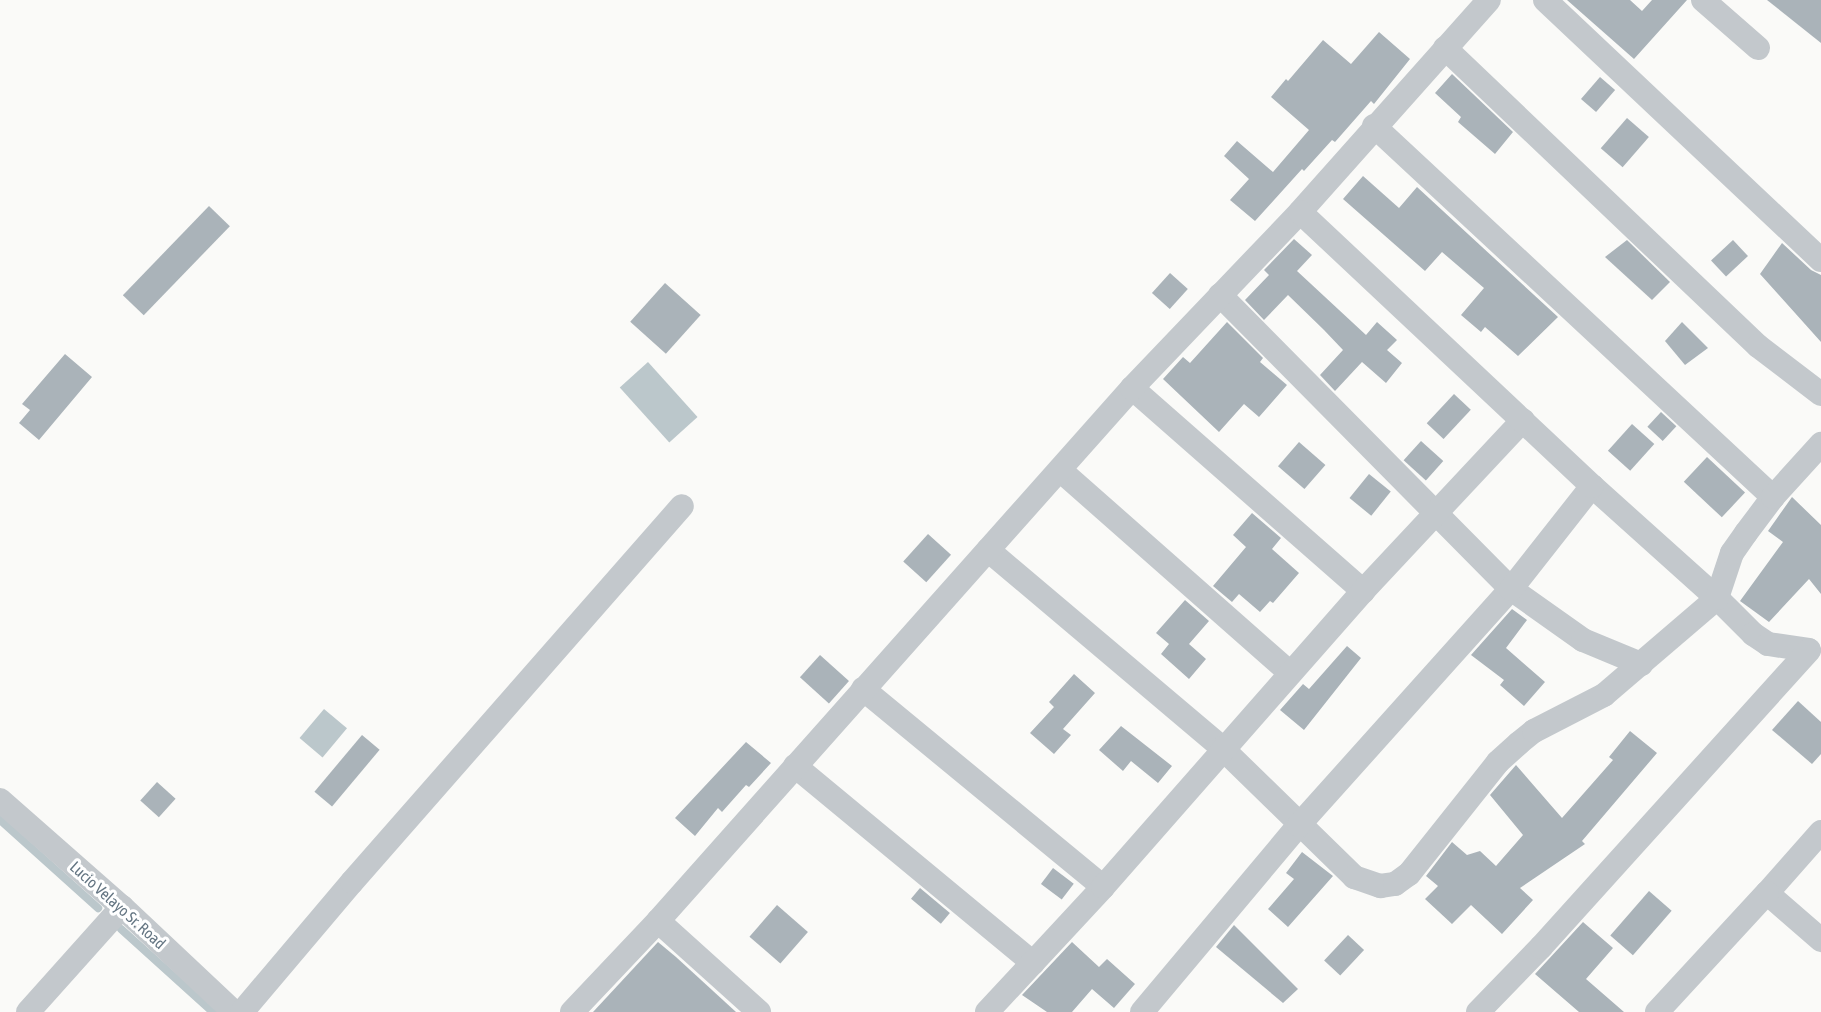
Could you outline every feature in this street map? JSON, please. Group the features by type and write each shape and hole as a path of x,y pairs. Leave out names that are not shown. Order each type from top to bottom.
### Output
{"street":[{"path":"572,1012 658,921 1132,388 1300,212 1374,126 1489,0"},
{"path":"1545,0 1821,260"},
{"path":"1703,0 1758,48"},
{"path":"1445,48 1758,346 1821,393"},
{"path":"1374,126 1773,496"},
{"path":"1300,212 1592,486 1717,598 1753,634 1768,644 1817,649"},
{"path":"1220,295 1435,516 1511,589 1583,640 1641,664"},
{"path":"1132,388 1363,591"},
{"path":"987,1012 1103,887 1222,748 1363,591 1523,420"},
{"path":"988,550 1222,748 1354,877 1380,886 1395,884 1408,874 1498,762 1519,742 1534,731 1604,695 1717,598 1732,553 1773,496 1821,444"},
{"path":"1060,470 1290,673"},
{"path":"1142,1012 1299,825 1511,589 1592,486"},
{"path":"242,1012 352,882 682,506"},
{"path":"1478,1012 1817,649"},
{"path":"863,689 1103,887"},
{"path":"795,766 1033,963"},
{"name":"Lucio Velayo Sr. Road","path":"0,800 122,907 234,1012"},
{"path":"1657,1012 1821,831"},
{"path":"1767,893 1821,940"},
{"path":"28,1012 122,907"},
{"path":"658,921 759,1012"}],"shaded area":[{"path":"648,362 698,417 669,442 620,387"},
{"path":"324,709 347,728 323,757 300,738"}],"building":[{"path":"1567,0 1630,0 1642,11 1652,0 1687,0 1634,59"},
{"path":"1767,0 1821,0 1821,43"},
{"path":"1379,32 1410,59 1374,104 1371,101 1335,142 1332,140 1304,171 1302,169 1255,221 1230,200 1249,179 1224,156 1237,141 1273,172 1309,130 1271,97 1323,40 1351,64"},
{"path":"1452,74 1513,132 1495,154 1458,122 1461,117 1435,93"},
{"path":"1600,77 1615,90 1596,112 1581,99"},
{"path":"1627,118 1649,137 1623,167 1601,148"},
{"path":"1363,176 1399,208 1417,187 1558,317 1518,356 1485,327 1481,332 1461,315 1484,288 1442,252 1425,271 1343,199"},
{"path":"209,206 230,226 144,315 123,295"},
{"path":"1294,239 1312,255 1297,271 1366,335 1377,322 1397,340 1387,350 1402,363 1386,383 1362,362 1335,391 1320,375 1343,350 1324,330 1288,295 1264,320 1245,300 1269,275 1264,270"},
{"path":"1627,240 1670,282 1652,300 1605,257"},
{"path":"1733,240 1748,256 1726,277 1711,260"},
{"path":"1782,243 1811,270 1821,275 1821,342 1760,274"},
{"path":"1170,273 1188,289 1170,309 1152,293"},
{"path":"665,283 701,315 666,354 630,322"},
{"path":"1227,322 1263,358 1260,362 1287,385 1259,417 1244,404 1219,432 1163,379 1183,357 1190,363"},
{"path":"1682,322 1708,348 1685,365 1665,341"},
{"path":"65,354 92,377 39,440 19,423 30,410 22,404"},
{"path":"1454,394 1471,410 1444,439 1427,423"},
{"path":"1661,412 1676,426 1663,441 1647,427"},
{"path":"1632,424 1654,444 1630,471 1608,451"},
{"path":"1421,441 1443,461 1426,480 1404,460"},
{"path":"1299,442 1325,465 1304,489 1278,466"},
{"path":"1707,457 1745,492 1722,517 1684,482"},
{"path":"1369,474 1391,492 1371,516 1349,498"},
{"path":"1792,497 1821,525 1821,594 1809,579 1769,622 1740,601 1783,542 1768,531"},
{"path":"1252,513 1281,538 1272,549 1299,573 1273,603 1270,601 1260,612 1239,594 1232,602 1213,586 1246,547 1233,535"},
{"path":"928,534 951,555 926,582 903,561"},
{"path":"1185,600 1209,621 1189,644 1206,659 1189,679 1161,654 1169,644 1156,633"},
{"path":"1512,609 1527,620 1506,648 1545,682 1524,706 1500,685 1504,680 1471,655"},
{"path":"1347,646 1361,658 1304,730 1280,710 1303,684 1309,689"},
{"path":"820,655 849,681 829,703 800,677"},
{"path":"1074,674 1095,693 1063,729 1071,735 1054,754 1030,733 1054,707 1049,702"},
{"path":"1798,701 1821,722 1821,754 1812,764 1772,730"},
{"path":"1121,726 1172,766 1158,783 1131,761 1123,771 1099,750"},
{"path":"1630,731 1657,753 1582,841 1585,844 1520,888 1533,900 1502,934 1471,905 1452,924 1425,899 1438,886 1426,876 1452,842 1467,855 1480,851 1496,866 1523,835 1490,795 1516,765 1562,818 1613,760 1609,757"},
{"path":"362,735 380,750 332,806 314,792"},
{"path":"746,742 771,763 749,787 746,785 722,812 718,808 695,836 675,818"},
{"path":"157,782 176,799 159,817 140,801"},
{"path":"1302,852 1333,876 1288,927 1268,909 1294,879 1286,873"},
{"path":"1053,868 1074,884 1062,900 1041,884"},
{"path":"920,888 950,913 941,924 911,899"},
{"path":"1649,891 1672,911 1633,955 1610,936"},
{"path":"777,905 808,932 780,964 749,937"},
{"path":"1583,922 1613,948 1586,979 1624,1012 1579,1012 1535,974"},
{"path":"1234,925 1298,989 1283,1003 1216,947"},
{"path":"1348,935 1364,950 1340,976 1324,961"},
{"path":"658,942 676,957 736,1012 593,1012"},
{"path":"1072,942 1099,967 1107,959 1135,984 1114,1008 1092,989 1072,1012 1047,1012 1022,995"}],"waterway":[{"path":"0,820 98,908"},
{"path":"121,929 213,1012"}]}
